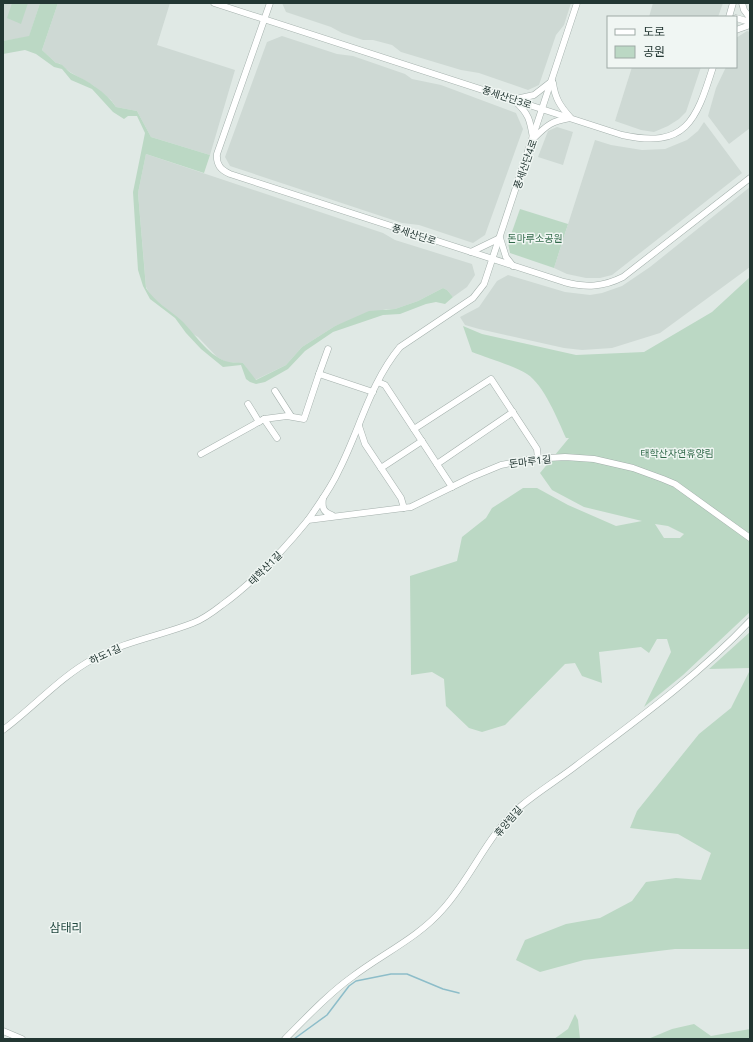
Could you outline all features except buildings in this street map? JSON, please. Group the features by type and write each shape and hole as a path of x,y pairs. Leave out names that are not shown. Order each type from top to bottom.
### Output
{"street":[{"name":"풍세산단3로","path":"214,3 622,135 642,139 656,139 669,136 682,130 697,112 713,68"},
{"name":"풍세산단로","path":"270,3 217,154 218,166 223,171 230,174 493,260 578,286 595,287 609,284 624,277 750,178"},
{"name":"풍세산단4로","path":"308,520 339,472 373,392 389,362 400,347 474,298 484,284 533,140 577,3"},
{"path":"732,16 733,3"},
{"path":"742,3 744,10 750,18"},
{"path":"737,18 750,22"},
{"path":"737,30 750,25"},
{"path":"513,99 534,95 552,81 555,96 571,118 557,120 547,125 533,140"},
{"path":"513,99 526,111 530,120 533,140"},
{"path":"471,252 500,238 506,257 513,266"},
{"path":"201,454 262,420 291,416 304,419 328,350"},
{"path":"319,374 373,392"},
{"path":"414,429 491,379 537,449 538,459"},
{"path":"378,382 385,385 452,487"},
{"path":"275,391 291,416"},
{"path":"248,404 277,438"},
{"path":"437,464 513,412"},
{"path":"359,425 365,444 401,498 404,508"},
{"path":"381,468 422,441"},
{"path":"350,448 360,443 365,444"},
{"name":"돈마루1길","path":"308,520 411,507 501,465 538,459 594,459 633,468 675,484 750,538"},
{"path":"323,497 323,510 326,513 335,516"},
{"name":"태학산1길","path":"223,604 243,590 308,520"},
{"name":"하도1길","path":"3,730 28,712 73,670 95,657 134,641 195,622 223,604"},
{"name":"휴양림길","path":"284,1039 337,989 374,961 418,933 443,910 469,876 504,822 519,807 689,678 750,621"},
{"path":"3,1031 22,1039"}],"shaded area":[{"path":"3,3 40,3 29,37 3,41"},
{"path":"58,3 170,3 157,45 235,70 210,155 151,137 137,111 116,107 111,100 94,86 70,72 59,63 56,63 42,50"},
{"path":"282,3 571,3 564,25 556,35 539,85 528,90 479,73 461,70 401,52 392,45 373,40 363,40 342,33 331,27 286,12"},
{"path":"653,3 723,3 718,16 649,16"},
{"path":"747,31 750,32 750,128 729,144 708,116 716,88 726,68 737,68 737,37"},
{"path":"282,36 337,54 353,56 405,74 412,79 441,85 516,113 523,129 485,235 473,243 419,225 402,223 230,166 225,157 267,42"},
{"path":"632,68 701,68 686,112 679,119 668,126 654,132 641,130 615,121"},
{"path":"704,122 742,173 612,275 600,278 586,278 567,274 554,268 595,140 611,145 642,150 665,149 687,140 698,131"},
{"path":"557,127 573,132 563,165 538,157 548,131"},
{"path":"146,154 383,233 395,240 472,264 475,275 467,287 453,297 443,288 418,301 395,309 386,309 335,326 302,347 286,365 255,380 243,363 226,362 217,357 198,337 191,333 183,323 151,296 146,287 138,193"},
{"path":"750,187 750,267 660,333 612,348 582,350 564,348 479,329 465,325 460,317 479,307 497,281 508,275 565,292 590,295 602,293 622,286 650,267"}],"green space":[{"path":"12,3 28,3 21,24 7,18"},
{"path":"40,3 58,3 42,50 56,63 61,64 71,73 96,87 107,96 116,107 137,111 151,137 210,155 204,173 146,154 138,193 146,288 158,302 182,321 213,354 227,362 243,363 256,380 286,365 302,347 335,326 369,311 395,309 418,301 443,288 453,297 445,304 436,302 426,304 400,314 383,315 333,332 305,351 288,369 265,382 256,384 250,382 246,379 241,365 223,367 201,349 186,333 175,318 150,299 143,286 138,270 133,192 145,133 137,116 128,116 124,119 113,112 92,89 71,80 62,69 54,67 36,54 25,50 3,54 3,41 29,36"},
{"name":"돈마루소공원","path":"520,209 568,224 554,268 510,253 508,243"},
{"name":"태학산자연휴양림","path":"750,277 750,612 683,675 644,707 671,652 667,639 657,639 649,653 641,647 599,652 602,683 582,676 575,663 565,664 505,725 482,732 469,728 446,706 444,679 432,672 411,675 410,576 457,561 462,537 486,518 492,508 523,488 537,488 568,505 616,526 642,521 584,507 552,490 540,473 569,438 566,438 545,394 533,379 515,368 472,352 463,326 482,334 576,355 644,352 712,312","holes":["655,524 668,526 684,534 680,538 664,538"]},
{"path":"750,632 750,668 709,669"},
{"path":"750,670 750,949 675,949 584,960 540,972 516,960 525,940 566,924 600,918 632,901 646,882 676,878 701,880 711,853 678,834 630,828 637,811 699,734 731,708"},
{"path":"575,1014 578,1020 580,1039 554,1039 568,1029"},
{"path":"694,1024 711,1036 750,1029 750,1039 648,1039 672,1029"}],"waterway":[{"path":"294,1039 327,1015 349,986 356,981 391,974 407,974 443,989 459,993"}],"district":[{"name":"삼태리","path":"66,928"}]}
